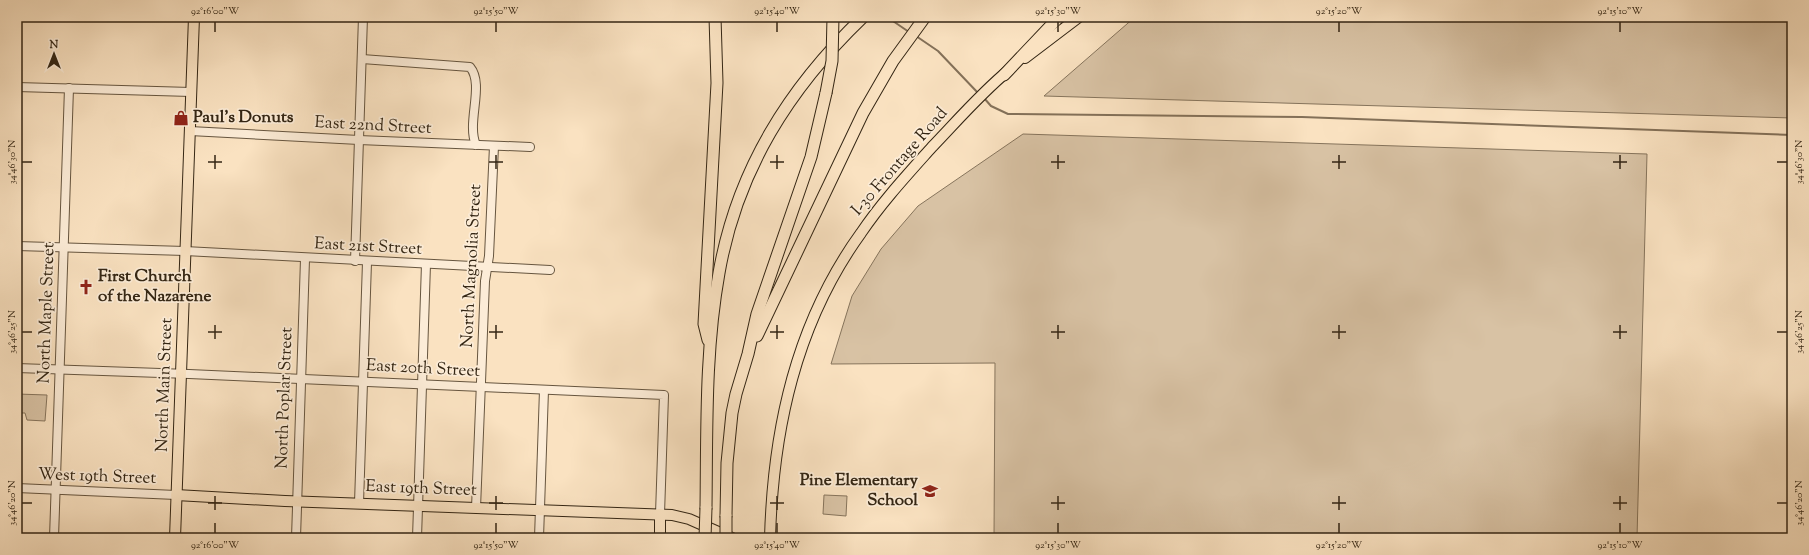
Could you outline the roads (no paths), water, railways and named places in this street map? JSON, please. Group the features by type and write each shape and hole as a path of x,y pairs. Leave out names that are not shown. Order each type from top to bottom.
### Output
{"highway":[{"path":"710,349 704,324 717,82 715,17"},
{"path":"726,538 727,463 732,413 757,314 811,157 832,61 833,17"},
{"path":"705,538 710,349 719,272 731,223 750,171 770,131 795,92 833,48 863,17"},
{"path":"748,354 863,113 893,61 925,17"},
{"path":"1004,75 1059,17"}],"main road":[{"name":"North Main Street","path":"175,538 184,251 194,17"},
{"name":"I-30 Frontage Road","path":"770,538 772,495 781,422 795,368 818,308 850,248 903,178 973,104 1004,75 1079,17"},
{"name":"East 19th Street","path":"176,495 297,501 660,514 684,518 732,538"},
{"path":"660,514 660,538"}],"street":[{"path":"355,261 363,17"},
{"path":"362,60 467,65 470,67 475,75 472,133 476,145"},
{"path":"17,87 191,92"},
{"name":"North Maple Street","path":"54,538 69,88"},
{"name":"East 22nd Street","path":"190,131 530,147"},
{"name":"North Magnolia Street","path":"476,508 485,281 489,256 494,146"},
{"name":"East 21st Street","path":"17,246 184,251 305,259 550,270"},
{"name":"North Poplar Street","path":"296,538 305,259"},
{"path":"359,503 367,262"},
{"path":"417,538 426,264"},
{"name":"East 20th Street","path":"17,368 180,373 664,395 660,514"},
{"path":"539,538 544,390"},
{"name":"West 19th Street","path":"17,488 176,495"}],"waterway":[{"path":"887,17 909,32"},
{"path":"916,36 938,51 979,94"},
{"path":"984,98 991,106 1008,114 1302,117 1792,135"}],"place":[{"name":"Paul's Donuts","path":"181,118"},
{"name":"First Church of the Nazarene","path":"86,287"},
{"name":"Pine Elementary School","path":"930,491"}]}
